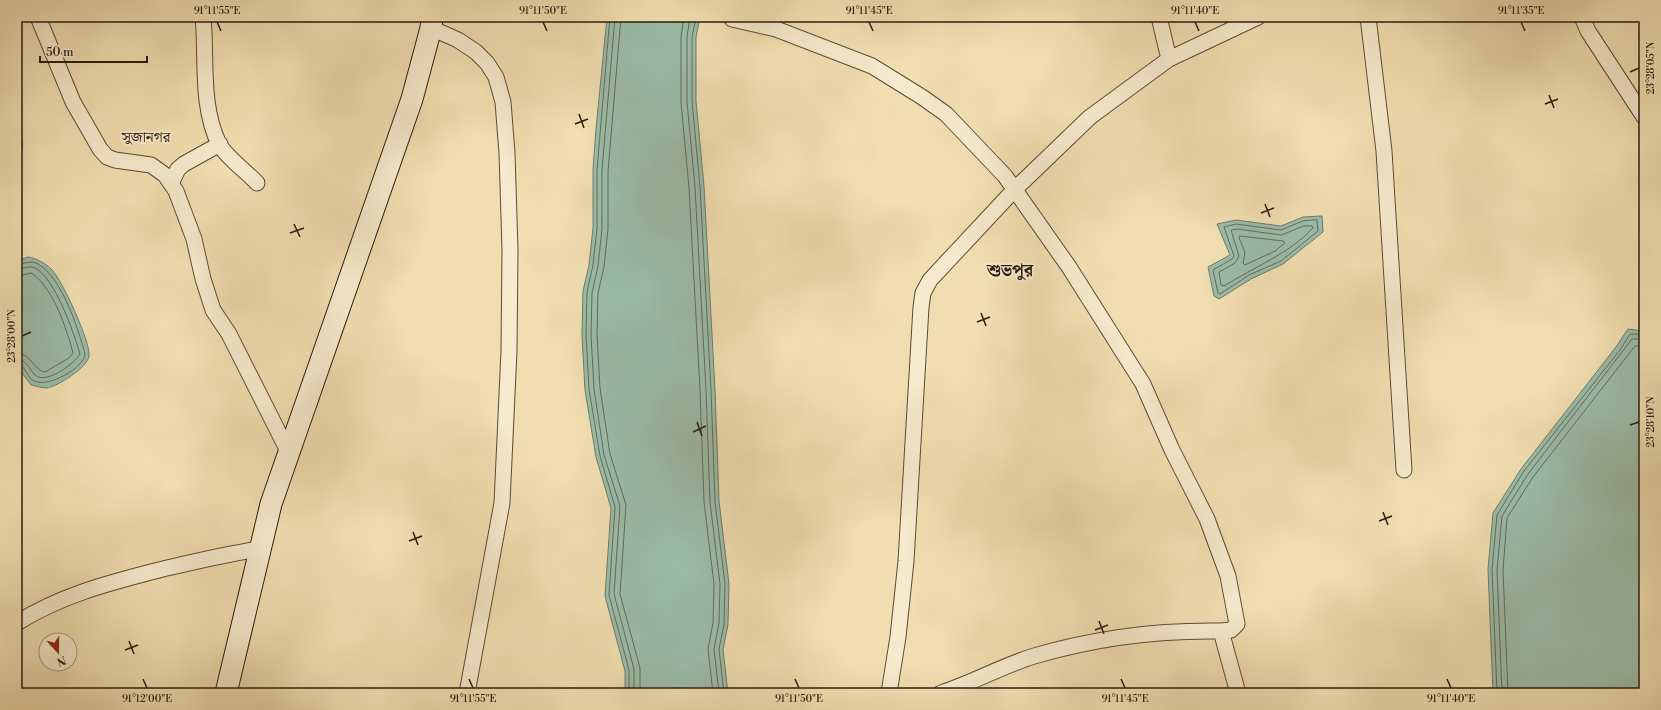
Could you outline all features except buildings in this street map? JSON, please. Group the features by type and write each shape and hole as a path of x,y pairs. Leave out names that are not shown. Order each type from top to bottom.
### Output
{"street":[{"path":"38,17 73,102 100,149 107,157 115,160 151,165 165,176 171,184 185,212 194,238 202,279 213,310 229,334 289,453"},
{"path":"203,17 207,96 213,125 220,144 258,183"},
{"path":"1159,17 1169,59"},
{"path":"889,693 898,637 906,561 921,308 923,293 930,280 1014,190 1090,117 1169,59 1258,17"},
{"path":"1368,17 1384,151 1404,470"},
{"path":"1582,17 1588,31 1644,117"},
{"path":"732,19 776,29 872,66 899,82 951,120 991,160 1069,267 1143,384 1172,450 1207,519 1228,576 1237,624 1231,630 1186,630 1101,640 1035,656 941,693"},
{"path":"226,693 271,504 412,99 431,23 476,52 487,62 496,77 503,102 507,153 510,250 502,503 468,693"},
{"path":"171,184 178,169 184,164 220,144"},
{"path":"17,623 53,603 83,590 210,557 260,549"},
{"path":"1221,631 1238,693"}],"water":[{"path":"607,17 700,17 696,37 696,101 704,186 715,390 719,501 729,584 728,624 723,650 728,693 625,693 625,671 605,596 611,508 596,457 585,390 582,335 583,291 589,265 593,228 593,170"},
{"path":"17,125 23,145 17,166"},
{"path":"1322,216 1323,232 1283,264 1251,279 1219,299 1214,296 1208,267 1230,255 1217,224 1236,220 1281,226 1303,217"},
{"path":"28,257 44,263 57,276 81,326 89,356 78,371 57,384 46,388 31,385 17,366 17,261"},
{"path":"1628,329 1644,331 1644,693 1493,693 1488,569 1493,513 1521,469 1616,347"}],"district":[{"name":"সুজানগর","path":"146,137"},
{"name":"শুভপুর","path":"1010,270"}]}
